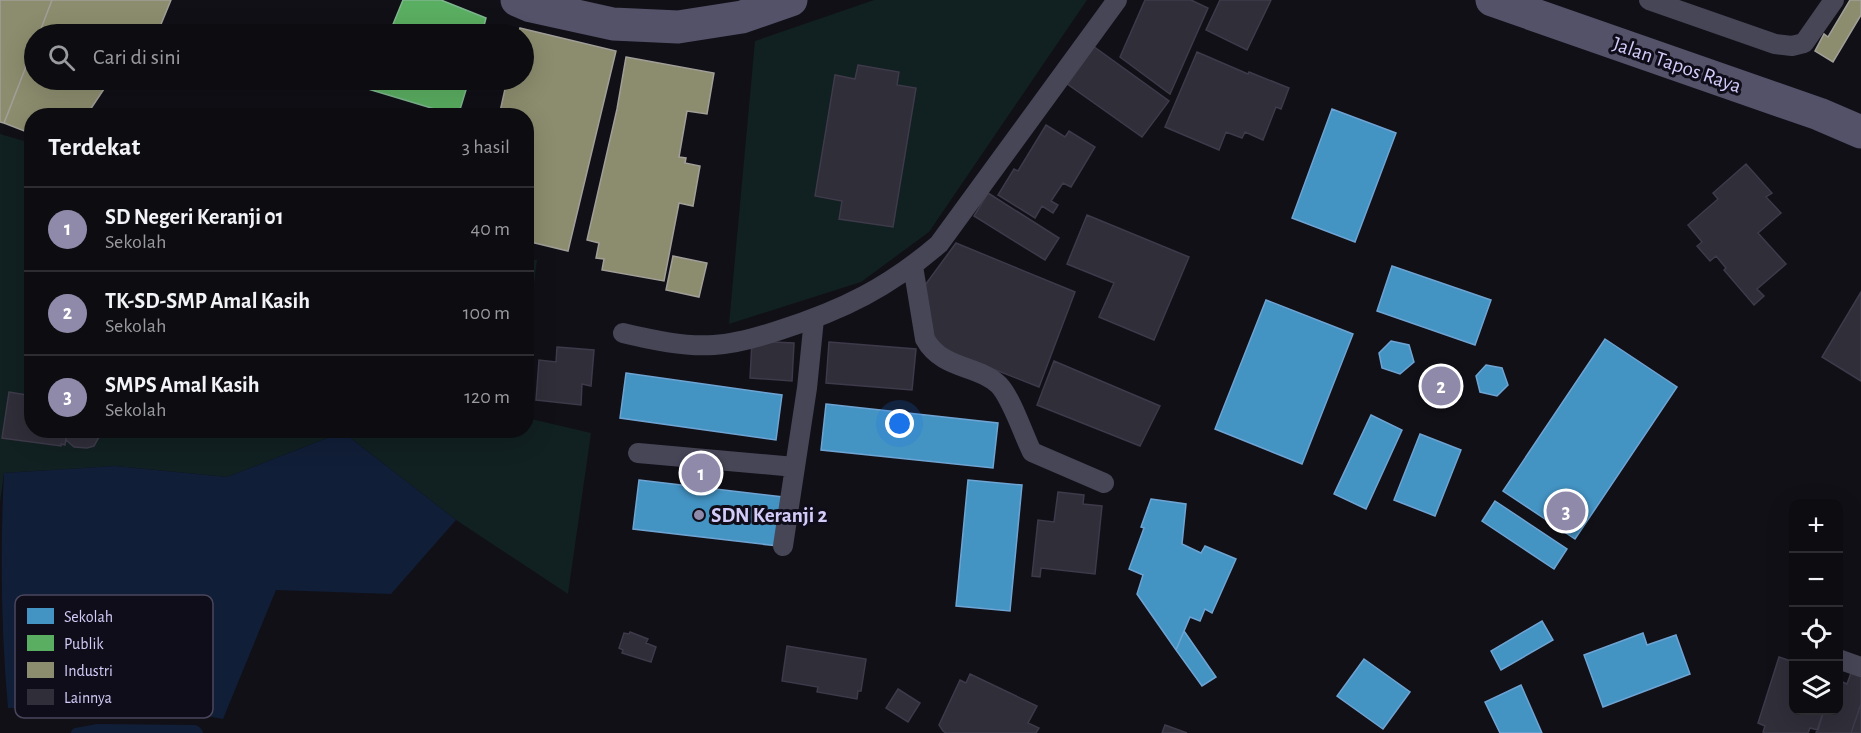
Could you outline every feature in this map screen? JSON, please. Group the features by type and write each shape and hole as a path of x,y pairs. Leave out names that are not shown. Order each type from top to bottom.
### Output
{"main road":[{"path":"517,0 531,6 613,24 678,27 742,17 791,0"},
{"name":"Jalan Tapos Raya","path":"1492,0 1819,114 1861,132"}],"lane":[{"path":"624,333 679,345 715,345 757,338 814,320 865,297 913,266 939,244 1117,0"},
{"path":"1650,0 1775,44 1792,46 1804,43 1834,0"},
{"path":"913,266 926,339 930,349 945,359 997,384 1005,393 1032,452 1104,483"},
{"path":"783,546 807,388 814,320"},
{"path":"638,453 795,467"},
{"path":"1843,660 1861,667"}],"shaded area":[{"path":"874,0 1087,0 929,232 861,282 729,324 755,41","holes":["858,65 899,72 897,85 916,89 892,227 840,219 842,201 816,196 835,75 855,79"]},
{"path":"0,134 24,141 24,438 328,438 227,477 115,466 4,473 0,503"},
{"path":"534,260 537,260 534,284"},
{"path":"534,420 591,433 568,594 456,520 351,438 534,438"}],"water":[{"path":"328,438 351,438 456,520 391,594 276,590 223,719 213,717 213,595 15,595 15,708 8,708 2,590 4,473 115,466 227,477"}],"building: Sekolah":[{"path":"1332,109 1396,133 1355,242 1292,218"},
{"path":"1392,266 1491,300 1475,345 1377,311"},
{"path":"1266,300 1353,334 1302,464 1215,429"},
{"path":"1605,339 1677,387 1575,539 1503,491"},
{"path":"1391,341 1409,345 1414,362 1400,374 1382,368 1379,353"},
{"path":"1486,365 1502,368 1508,385 1497,396 1480,392 1476,376"},
{"path":"626,373 782,395 776,440 620,418"},
{"path":"826,404 998,423 993,468 821,450"},
{"path":"1371,415 1402,430 1366,509 1334,494"},
{"path":"1420,434 1461,450 1435,516 1394,500"},
{"path":"639,480 783,497 778,546 633,529"},
{"path":"968,480 1022,485 1010,611 956,606"},
{"path":"1151,499 1186,504 1182,544 1201,553 1205,546 1236,559 1212,613 1205,609 1200,621 1190,617 1176,650 1137,594 1143,575 1129,569 1144,528 1141,527"},
{"path":"1495,501 1567,549 1554,569 1482,521"},
{"path":"1542,621 1553,640 1501,670 1491,651"},
{"path":"1184,631 1216,677 1202,686 1176,650"},
{"path":"1643,633 1647,645 1676,635 1690,674 1603,707 1584,655"},
{"path":"1364,659 1410,692 1383,729 1337,696"},
{"path":"1521,685 1542,733 1500,733 1485,702"}],"building: Publik":[{"path":"403,0 441,0 486,18 484,24 393,24"},
{"path":"371,90 466,90 460,108 431,108"}],"building: Industri":[{"path":"0,0 52,0 43,24 24,24 24,72 4,123 0,122"},
{"path":"52,0 171,0 161,24 43,24"},
{"path":"1850,0 1861,0 1861,15 1833,62 1815,51 1824,34 1828,37"},
{"path":"534,31 616,51 568,251 534,243 534,108 501,108 505,90 534,90"},
{"path":"626,57 714,73 707,114 687,111 679,157 686,158 685,163 700,166 693,206 679,203 664,281 602,270 604,259 596,258 599,243 587,240 617,109"},
{"path":"24,72 24,90 103,90 91,108 24,108 24,131 4,123"},
{"path":"673,256 707,263 699,297 666,290"}],"building: Lainnya":[{"path":"1145,0 1191,0 1208,8 1170,94 1120,57"},
{"path":"1220,0 1271,0 1247,50 1206,30"},
{"path":"1093,46 1169,101 1142,137 1066,83"},
{"path":"1197,52 1248,74 1249,72 1289,88 1281,109 1276,107 1263,140 1245,132 1242,138 1226,132 1219,150 1165,127"},
{"path":"858,65 899,72 897,85 916,88 893,227 839,219 842,201 815,196 835,75 855,79"},
{"path":"1046,125 1065,137 1069,131 1095,147 1071,187 1063,183 1051,201 1058,205 1053,213 1042,206 1035,218 998,195 1014,169 1018,171"},
{"path":"1746,164 1772,193 1766,197 1781,213 1758,233 1786,264 1757,289 1764,296 1754,305 1724,270 1726,268 1716,256 1710,261 1697,246 1702,242 1688,225 1718,199 1713,193"},
{"path":"988,193 1059,238 1045,260 974,216"},
{"path":"1087,215 1189,257 1154,340 1099,317 1114,283 1067,264"},
{"path":"956,243 1075,292 1039,387 934,346 923,288"},
{"path":"1861,292 1861,381 1822,357"},
{"path":"752,341 794,343 792,381 750,378"},
{"path":"829,342 916,349 912,390 826,383"},
{"path":"557,347 594,350 591,386 582,384 581,405 536,400 539,360 556,362"},
{"path":"1054,361 1160,406 1140,446 1037,405"},
{"path":"9,392 24,395 24,438 66,438 65,445 61,444 61,446 2,438"},
{"path":"66,438 98,438 94,446 87,448 74,447"},
{"path":"1058,492 1084,495 1083,504 1102,506 1095,574 1041,568 1040,577 1032,576 1038,520 1054,522"},
{"path":"630,632 648,639 646,643 656,647 651,662 622,653 623,650 619,648 624,633 629,634"},
{"path":"787,646 866,659 861,691 858,691 857,699 817,692 818,687 782,681"},
{"path":"1779,657 1789,660 1789,715 1822,715 1818,730 1810,728 1808,733 1765,733 1763,732 1765,726 1758,723"},
{"path":"1852,670 1861,673 1861,704 1851,733 1816,733 1822,715 1843,715 1843,682 1847,684"},
{"path":"970,674 1037,706 1028,723 1039,728 1036,733 946,733 943,731 939,725 960,680 966,683"},
{"path":"898,689 920,703 908,722 886,708"},
{"path":"1861,704 1861,733 1851,733"},
{"path":"1165,725 1187,733 1162,733"}],"waterway":[{"path":"76,733 98,729 195,730 198,733"}],"place":[{"name":"TK-SD-SMP Amal Kasih","path":"1441,386"},
{"name":"SD Negeri Keranji 01","path":"701,473"},
{"name":"SMPS Amal Kasih","path":"1566,511"},
{"name":"SDN Keranji 2","path":"699,515"}]}
